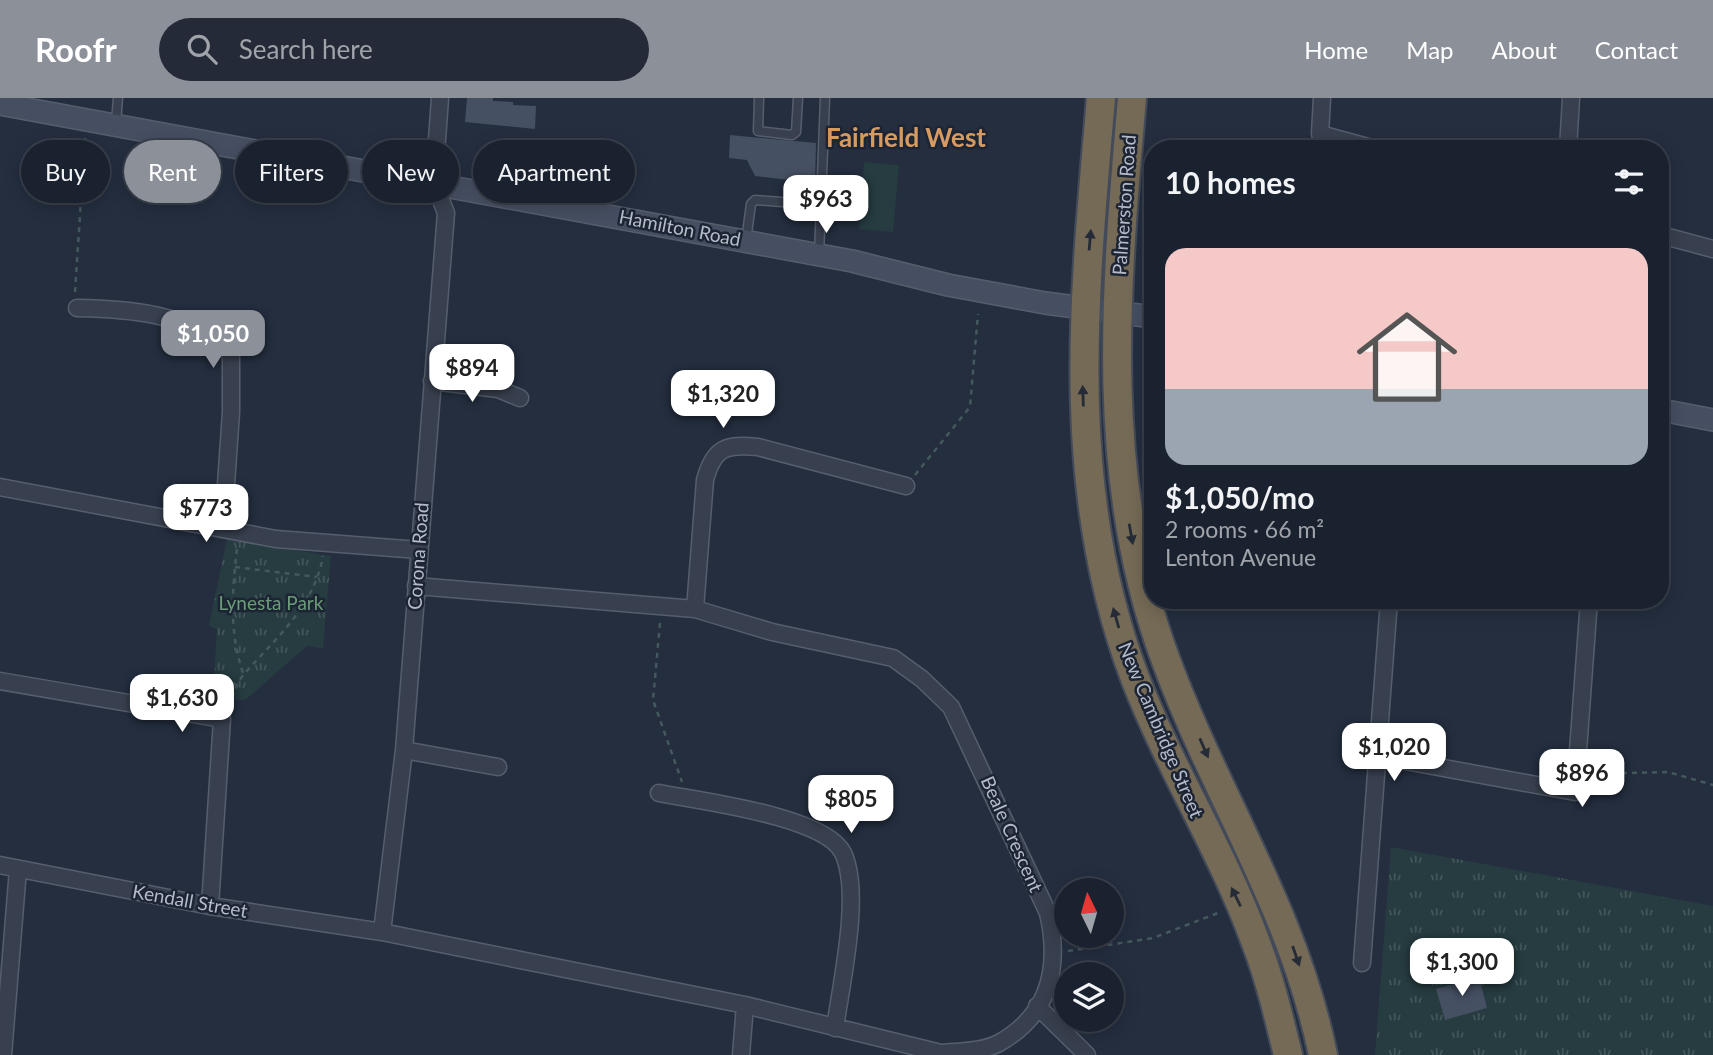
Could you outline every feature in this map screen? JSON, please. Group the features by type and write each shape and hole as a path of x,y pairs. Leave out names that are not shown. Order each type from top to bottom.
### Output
{"highway":[{"name":"Palmerston Road","path":"1085,308 1101,98"},
{"name":"Palmerston Road","path":"1117,312 1132,98"},
{"name":"New Cambridge Street","path":"1085,308 1083,382 1087,464 1098,547 1112,604 1135,678 1156,728 1257,943 1288,1055"},
{"name":"New Cambridge Street","path":"1117,312 1117,410 1123,477 1130,534 1144,590"},
{"name":"New Cambridge Street","path":"1150,609 1165,659 1286,927 1315,1015 1323,1055"}],"main road":[{"name":"Hamilton Road","path":"0,104 362,168"},
{"name":"Hamilton Road","path":"459,186 819,255 948,285 1144,316"},
{"path":"1669,412 1713,420"}],"street":[{"path":"437,140 440,98"},
{"path":"1322,98 1320,134 1342,140"},
{"path":"1568,140 1571,98"},
{"name":"Corona Road","path":"382,932 404,750 446,213 442,203"},
{"path":"1669,236 1713,249"},
{"path":"77,308 121,309 174,317 231,342 231,530"},
{"path":"432,381 498,389 520,398"},
{"path":"695,609 705,480 710,460 722,449 737,445 758,447 906,486"},
{"path":"0,487 276,539 419,550"},
{"name":"Beale Crescent","path":"382,932 745,1005 941,1052 969,1051 998,1043 1018,1028 1037,1006 1048,986 1055,953 1048,912 951,707 922,679 893,658 772,632 695,609 416,586"},
{"path":"1362,963 1388,609"},
{"path":"1378,756 1574,792 1588,609"},
{"path":"0,681 222,719 210,906"},
{"path":"404,750 498,767"},
{"path":"659,793 761,813 816,829 842,851 849,875 850,924 835,1028"},
{"name":"Kendall Street","path":"0,865 210,906 382,932"},
{"path":"2,1055 18,869"},
{"path":"741,1055 745,1005"},
{"path":"1037,1006 1087,1055"}],"lane":[{"path":"116,125 118,98"},
{"path":"759,98 758,131 792,135 796,132 798,98"},
{"path":"819,255 825,98"},
{"path":"747,241 751,204 755,200 822,205"}],"path":[{"path":"77,308 85,138"},
{"path":"906,486 970,407 978,314"},
{"path":"231,530 235,567 233,617 237,657 243,674"},
{"path":"222,719 243,674 300,614 317,577 326,543"},
{"path":"235,567 317,577"},
{"path":"662,605 653,700 688,799"},
{"path":"1588,774 1668,772 1713,785"},
{"path":"1055,953 1153,938 1218,913"}],"green space":[{"path":"864,162 899,165 893,232 859,229"},
{"name":"Lynesta Park","path":"227,539 331,556 323,648 307,646 245,700 213,699 217,629 209,626"},
{"path":"1391,847 1713,906 1713,1055 1375,1055"}],"building":[{"path":"467,98 493,98 493,101 513,102 513,105 536,106 535,129 465,122"},
{"path":"730,135 816,143 815,183 755,176 747,160 729,158"},
{"path":"1479,977 1487,1008 1445,1020 1436,989"}],"district":[{"name":"Fairfield West","path":"906,138"}]}
